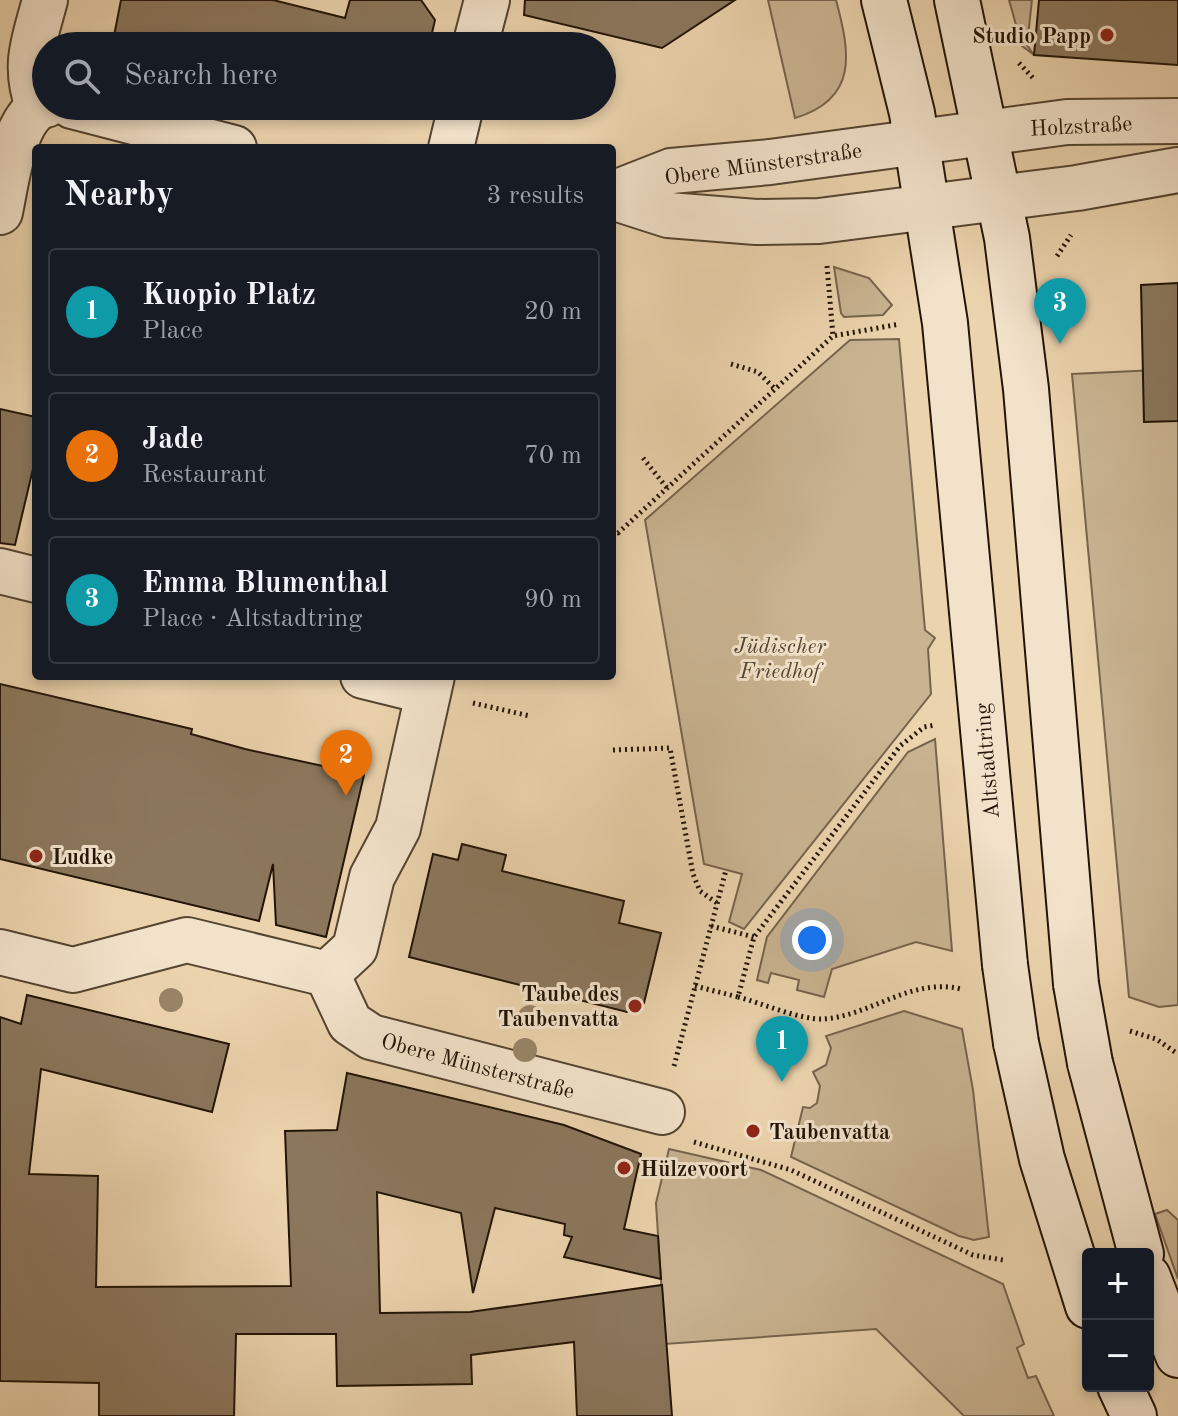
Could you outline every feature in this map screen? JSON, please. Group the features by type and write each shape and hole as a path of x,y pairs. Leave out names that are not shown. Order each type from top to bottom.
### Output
{"street":[{"path":"36,32 45,0"},
{"path":"479,32 487,0"},
{"name":"Altstadtring","path":"884,0 916,142 945,323 1005,965 1016,1043 1042,1159 1082,1287"},
{"path":"957,0 999,199 1026,389 1076,984 1090,1063 1139,1248"},
{"path":"32,49 28,64 29,83 32,86"},
{"path":"0,212 16,140 27,118 32,116"},
{"path":"113,120 217,144"},
{"path":"452,144 458,120"},
{"name":"Holzstraße","path":"983,133 1067,122 1178,121"},
{"path":"916,142 983,133"},
{"name":"Obere Münsterstraße","path":"616,194 671,171 916,142"},
{"path":"927,208 1178,170"},
{"name":"Obere Münsterstraße","path":"616,197 668,215 756,222 819,221 927,208"},
{"path":"0,571 32,579"},
{"path":"0,952 73,970 187,940 327,974 355,948 372,877 398,828 430,684 396,680"},
{"name":"Obere Münsterstraße","path":"327,974 350,1023 371,1037 662,1112"},
{"path":"1154,1293 1178,1355"},
{"path":"1123,1392 1134,1416"}],"path":[{"path":"827,256 833,336"},
{"path":"616,532 833,336 903,324 945,323"},
{"path":"731,364 758,372 775,389"},
{"path":"643,458 667,488"},
{"path":"430,684 530,716"},
{"path":"738,997 754,937 900,746 924,727 947,722"},
{"path":"613,750 670,748 693,874 700,891 717,903"},
{"path":"726,870 662,1112 681,1139 791,1170 973,1255 1003,1260"},
{"path":"711,926 754,937"},
{"path":"695,986 820,1019 847,1014 913,989 954,988 969,991"},
{"path":"1119,1029 1177,1049"}],"green space":[{"path":"768,0 836,0 841,19 846,55 840,86 816,110 795,118"},
{"path":"1009,0 1032,0 1027,45 1034,55 1022,46"},
{"path":"834,267 869,278 892,305 883,315 844,317"},
{"name":"Jüdischer Friedhof","path":"899,339 925,630 935,638 928,649 931,694 744,929 729,922 742,874 704,864 645,520 850,340"},
{"path":"1178,369 1178,1005 1159,1007 1129,997 1072,374"},
{"path":"935,739 952,951 916,942 832,969 824,997 797,990 799,980 771,973 768,983 757,980 767,937 908,752"},
{"path":"904,1011 962,1029 973,1090 989,1237 974,1240 959,1236 791,1157 803,1107 810,1108 817,1103 820,1086 813,1072 826,1065 831,1048 826,1036"},
{"path":"669,1149 761,1170 1003,1284 1024,1344 1017,1348 1028,1378 1036,1376 1054,1416 964,1416 876,1329 665,1344 656,1203"},
{"path":"1167,1210 1178,1220 1178,1279 1155,1214"}],"building":[{"path":"121,0 273,0 345,18 350,0 421,0 435,20 432,32 115,32"},
{"path":"525,0 735,0 662,48 616,37 616,32 595,32 524,15"},
{"path":"1039,0 1178,0 1178,65 1034,55"},
{"path":"1178,283 1178,421 1144,422 1141,285"},
{"path":"0,409 32,416 32,473 15,545 0,543"},
{"path":"0,684 192,729 191,734 245,749 364,775 326,937 276,925 273,864 259,921 0,859"},
{"path":"462,844 506,855 502,871 624,901 619,923 661,933 644,1003 627,1012 409,957 433,854 458,860"},
{"path":"27,995 229,1044 212,1112 41,1069 29,1174 98,1176 96,1287 291,1286 285,1131 337,1130 347,1073 564,1125 641,1154 624,1229 658,1236 661,1279 564,1257 572,1237 564,1235 565,1224 495,1208 473,1293 461,1213 377,1192 380,1313 470,1312 662,1285 672,1416 577,1416 574,1342 471,1355 472,1384 337,1386 336,1334 236,1334 234,1416 99,1416 99,1383 0,1381 0,1017 21,1024"}],"place":[{"name":"Studio Papp","path":"1107,35"},
{"name":"Emma Blumenthal","path":"1060,344"},
{"name":"Jade","path":"346,796"},
{"name":"Ludke","path":"36,856"},
{"name":"Taube des Taubenvatta","path":"635,1006"},
{"name":"Kuopio Platz","path":"782,1082"},
{"name":"Taubenvatta","path":"753,1131"},
{"name":"Hülzevoort","path":"624,1168"}]}
